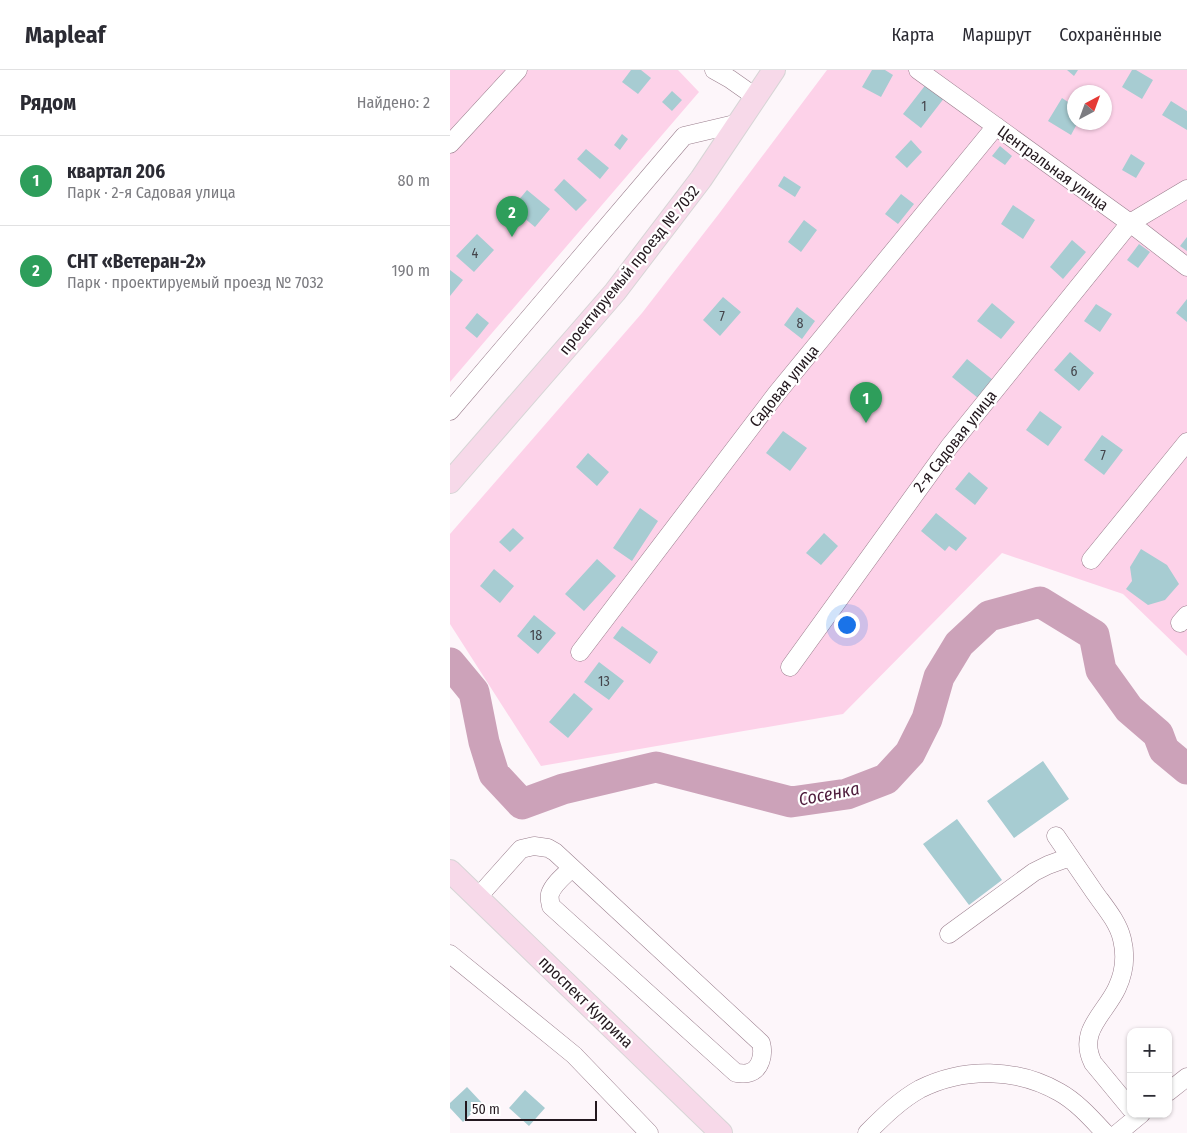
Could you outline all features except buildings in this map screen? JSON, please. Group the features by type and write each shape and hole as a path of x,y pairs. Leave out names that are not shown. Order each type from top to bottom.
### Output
{"main road":[{"name":"проектируемый проезд № 7032","path":"450,482 615,292 701,179 774,70"},
{"name":"проспект Куприна","path":"450,871 722,1133"}],"street":[{"path":"450,144 518,70"},
{"path":"714,70 757,98"},
{"name":"Центральная улица","path":"918,70 1130,223 1187,267"},
{"path":"450,412 684,136 739,123"},
{"name":"Садовая улица","path":"580,652 777,393 996,126"},
{"path":"1130,223 1187,189"},
{"name":"2-я Садовая улица","path":"790,667 949,447 1130,223"},
{"path":"1091,560 1187,442"},
{"path":"1056,836 1109,912 1122,938 1124,964 1121,977 1116,989 1092,1028 1088,1043 1093,1063 1127,1103"},
{"path":"478,897 521,849 534,846 548,848 555,852 761,1043 763,1050 762,1058 759,1065 753,1071 736,1073 551,906 549,900 550,893 572,868"},
{"path":"949,934 1034,872 1070,857"},
{"path":"450,954 574,1055 649,1133"},
{"path":"867,1133 890,1110 918,1090 940,1080 960,1075 1001,1073 1037,1082 1060,1093 1074,1102 1105,1133"},
{"path":"1172,1089 1187,1077"},
{"path":"1118,1133 1132,1118"}],"shaded area":[{"path":"450,70 678,70 699,92 450,382"},
{"path":"827,70 1187,70 1187,656 1123,594 1002,553 843,714 541,766 450,624 450,534 642,313"}],"waterway":[{"name":"Сосенка","path":"450,663 474,692 484,742 494,774 522,804 563,789 656,767 791,802 847,794 886,779 910,753 927,719 939,677 959,644 989,616 1040,602 1094,635 1101,670 1129,709 1158,734 1164,750 1187,769"}],"place":[{"name":"СНТ «Ветеран-2»","path":"512,237"},
{"name":"квартал 206","path":"866,423"}]}
